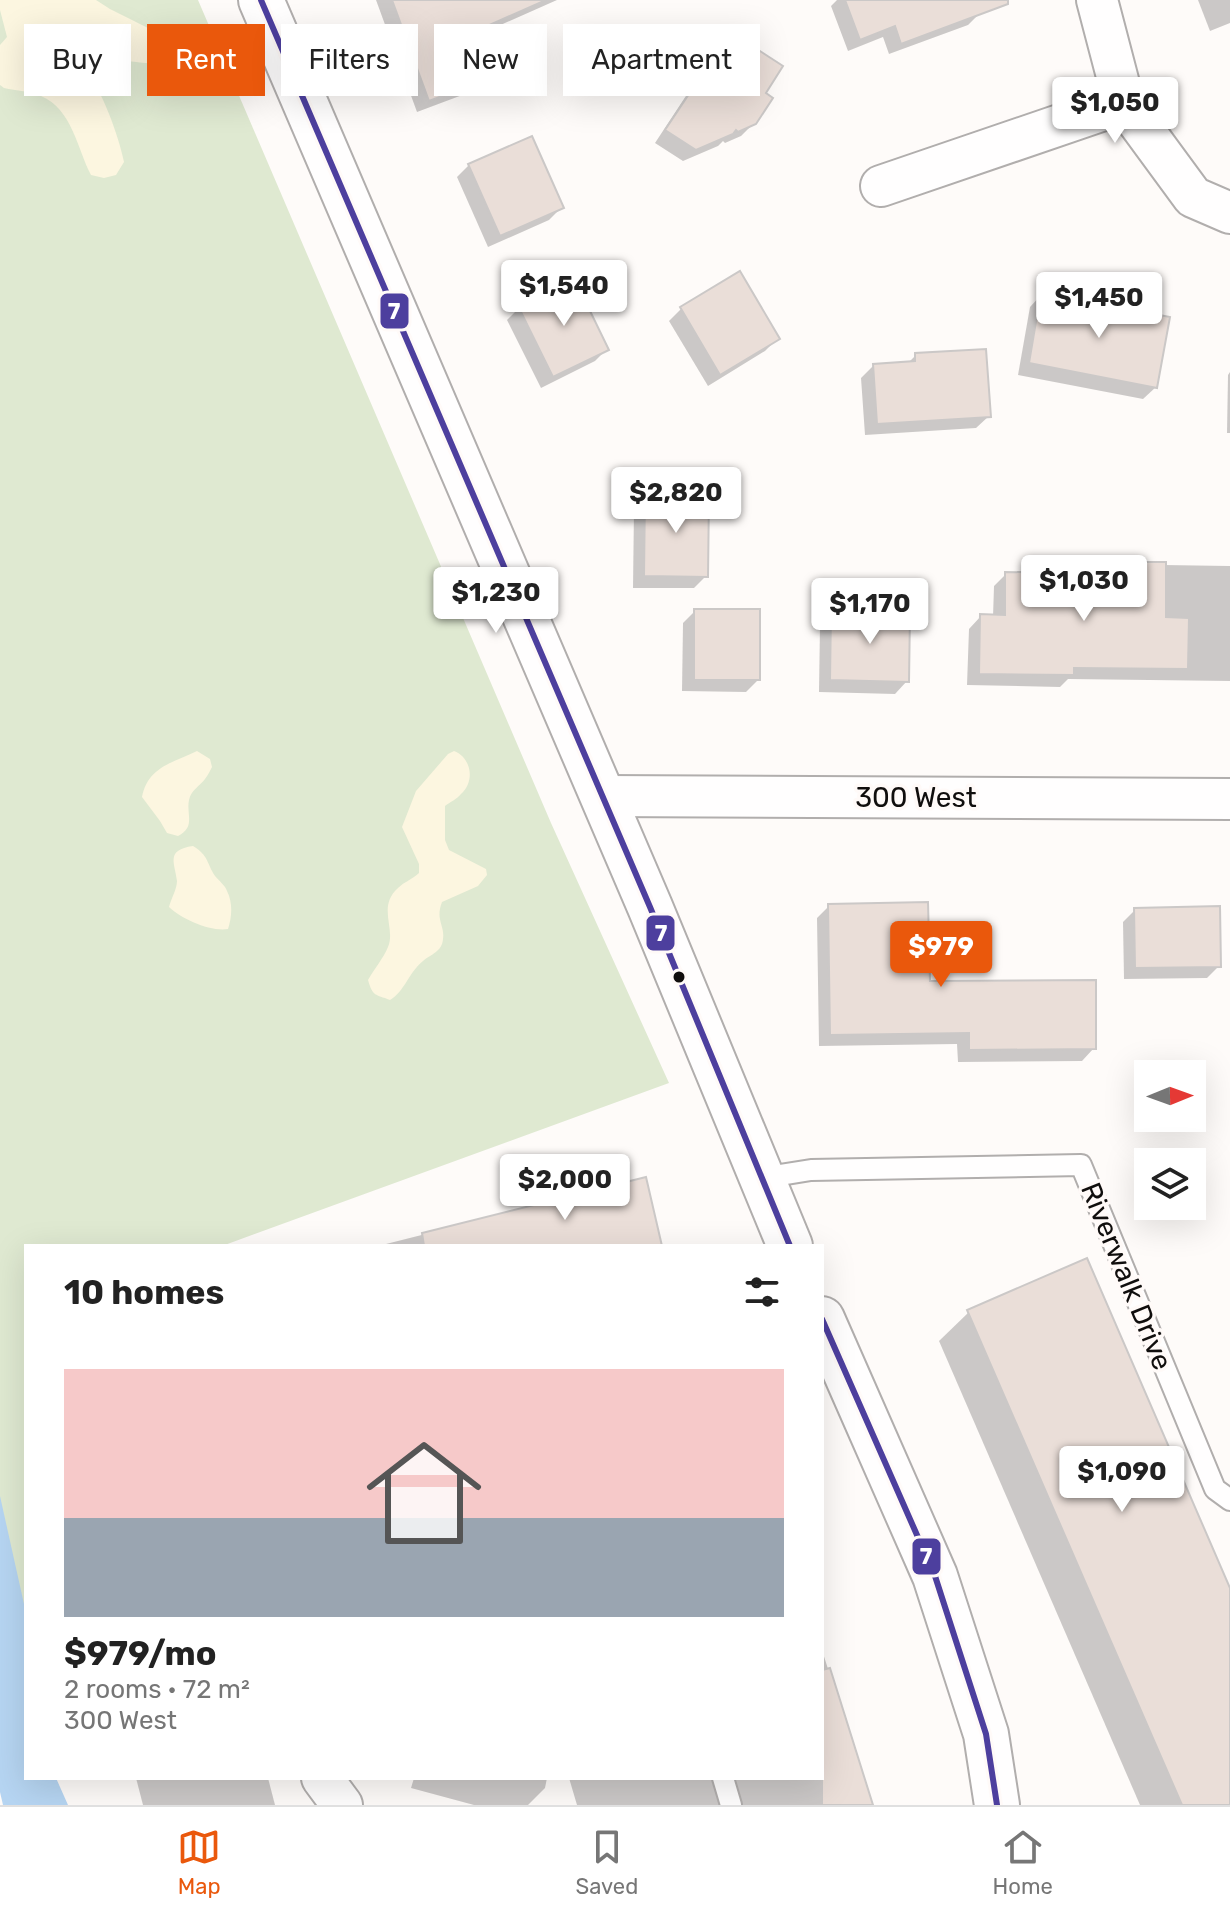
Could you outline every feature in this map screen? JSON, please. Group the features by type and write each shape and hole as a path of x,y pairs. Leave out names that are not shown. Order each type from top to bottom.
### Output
{"street":[{"path":"261,0 650,907 789,1244"},
{"path":"1097,0 1124,103 1193,197 1230,213"},
{"path":"881,186 1124,103"},
{"name":"300 West","path":"602,796 1230,799"},
{"path":"824,1324 935,1576 986,1734 997,1805"},
{"path":"323,1780 342,1805"}],"lane":[{"name":"Riverwalk Drive","path":"762,1178 811,1170 1081,1165 1215,1489 1230,1500"},
{"path":"724,1780 731,1805"}],"green space":[{"path":"0,0 198,0 208,24 147,24 147,96 239,96 551,823 669,1083 227,1244 24,1244 24,1689 0,1712"}],"sand":[{"path":"0,0 96,0 147,28 147,63 131,61 131,24 24,24 24,92 4,88 0,85 0,45 7,37"},
{"path":"40,96 101,96 124,162 116,175 104,178 91,175 67,120 51,102"},
{"path":"197,751 210,759 212,767 190,797 187,829 178,836 167,833 142,797 145,787 162,767"},
{"path":"454,751 465,759 470,777 465,789 445,806 445,840 449,850 486,869 487,875 478,886 442,902 439,913 443,934 441,947 418,965 400,992 390,1000 375,994 368,980 384,956 390,940 388,910 392,895 419,873 419,864 402,827 416,791"},
{"path":"193,846 205,856 227,891 231,910 228,929 197,924 169,907 177,884 175,854"}],"water":[{"path":"0,1496 24,1604 24,1780 57,1780 68,1805 3,1805 0,1792"}],"building":[{"path":"392,0 546,0 492,24 434,24 434,96 442,96 429,101 418,71 418,24 401,24"},
{"path":"845,0 1008,0 1008,4 901,44 895,26 860,40"},
{"path":"760,51 783,66 766,93 773,98 756,124 738,132 736,130 696,150 665,130 688,96 760,96"},
{"path":"532,136 564,208 500,236 468,164"},
{"path":"740,271 780,339 720,375 680,307"},
{"path":"574,278 609,350 553,377 518,306"},
{"path":"1041,292 1170,317 1157,388 1029,363"},
{"path":"986,349 991,417 877,424 873,364 915,361 915,353"},
{"path":"645,493 709,494 708,577 644,576"},
{"path":"1096,562 1166,562 1166,617 1189,618 1188,669 1074,668 1074,675 979,674 980,614 1005,615 1005,572 1096,573"},
{"path":"694,609 760,609 760,680 694,680"},
{"path":"831,611 910,612 909,682 830,680"},
{"path":"928,902 930,981 1096,980 1096,1049 969,1050 969,1033 830,1035 828,904"},
{"path":"1220,906 1221,967 1135,968 1134,908"},
{"path":"646,1177 662,1244 424,1244 422,1233"},
{"path":"1087,1258 1230,1588 1230,1805 1182,1805 967,1310"},
{"path":"830,1668 873,1805 822,1805 824,1670"}],"transit line":[{"name":"7","path":"261,0 650,907 789,1244"},
{"name":"7","path":"824,1324 935,1576 986,1734 997,1805"}]}
